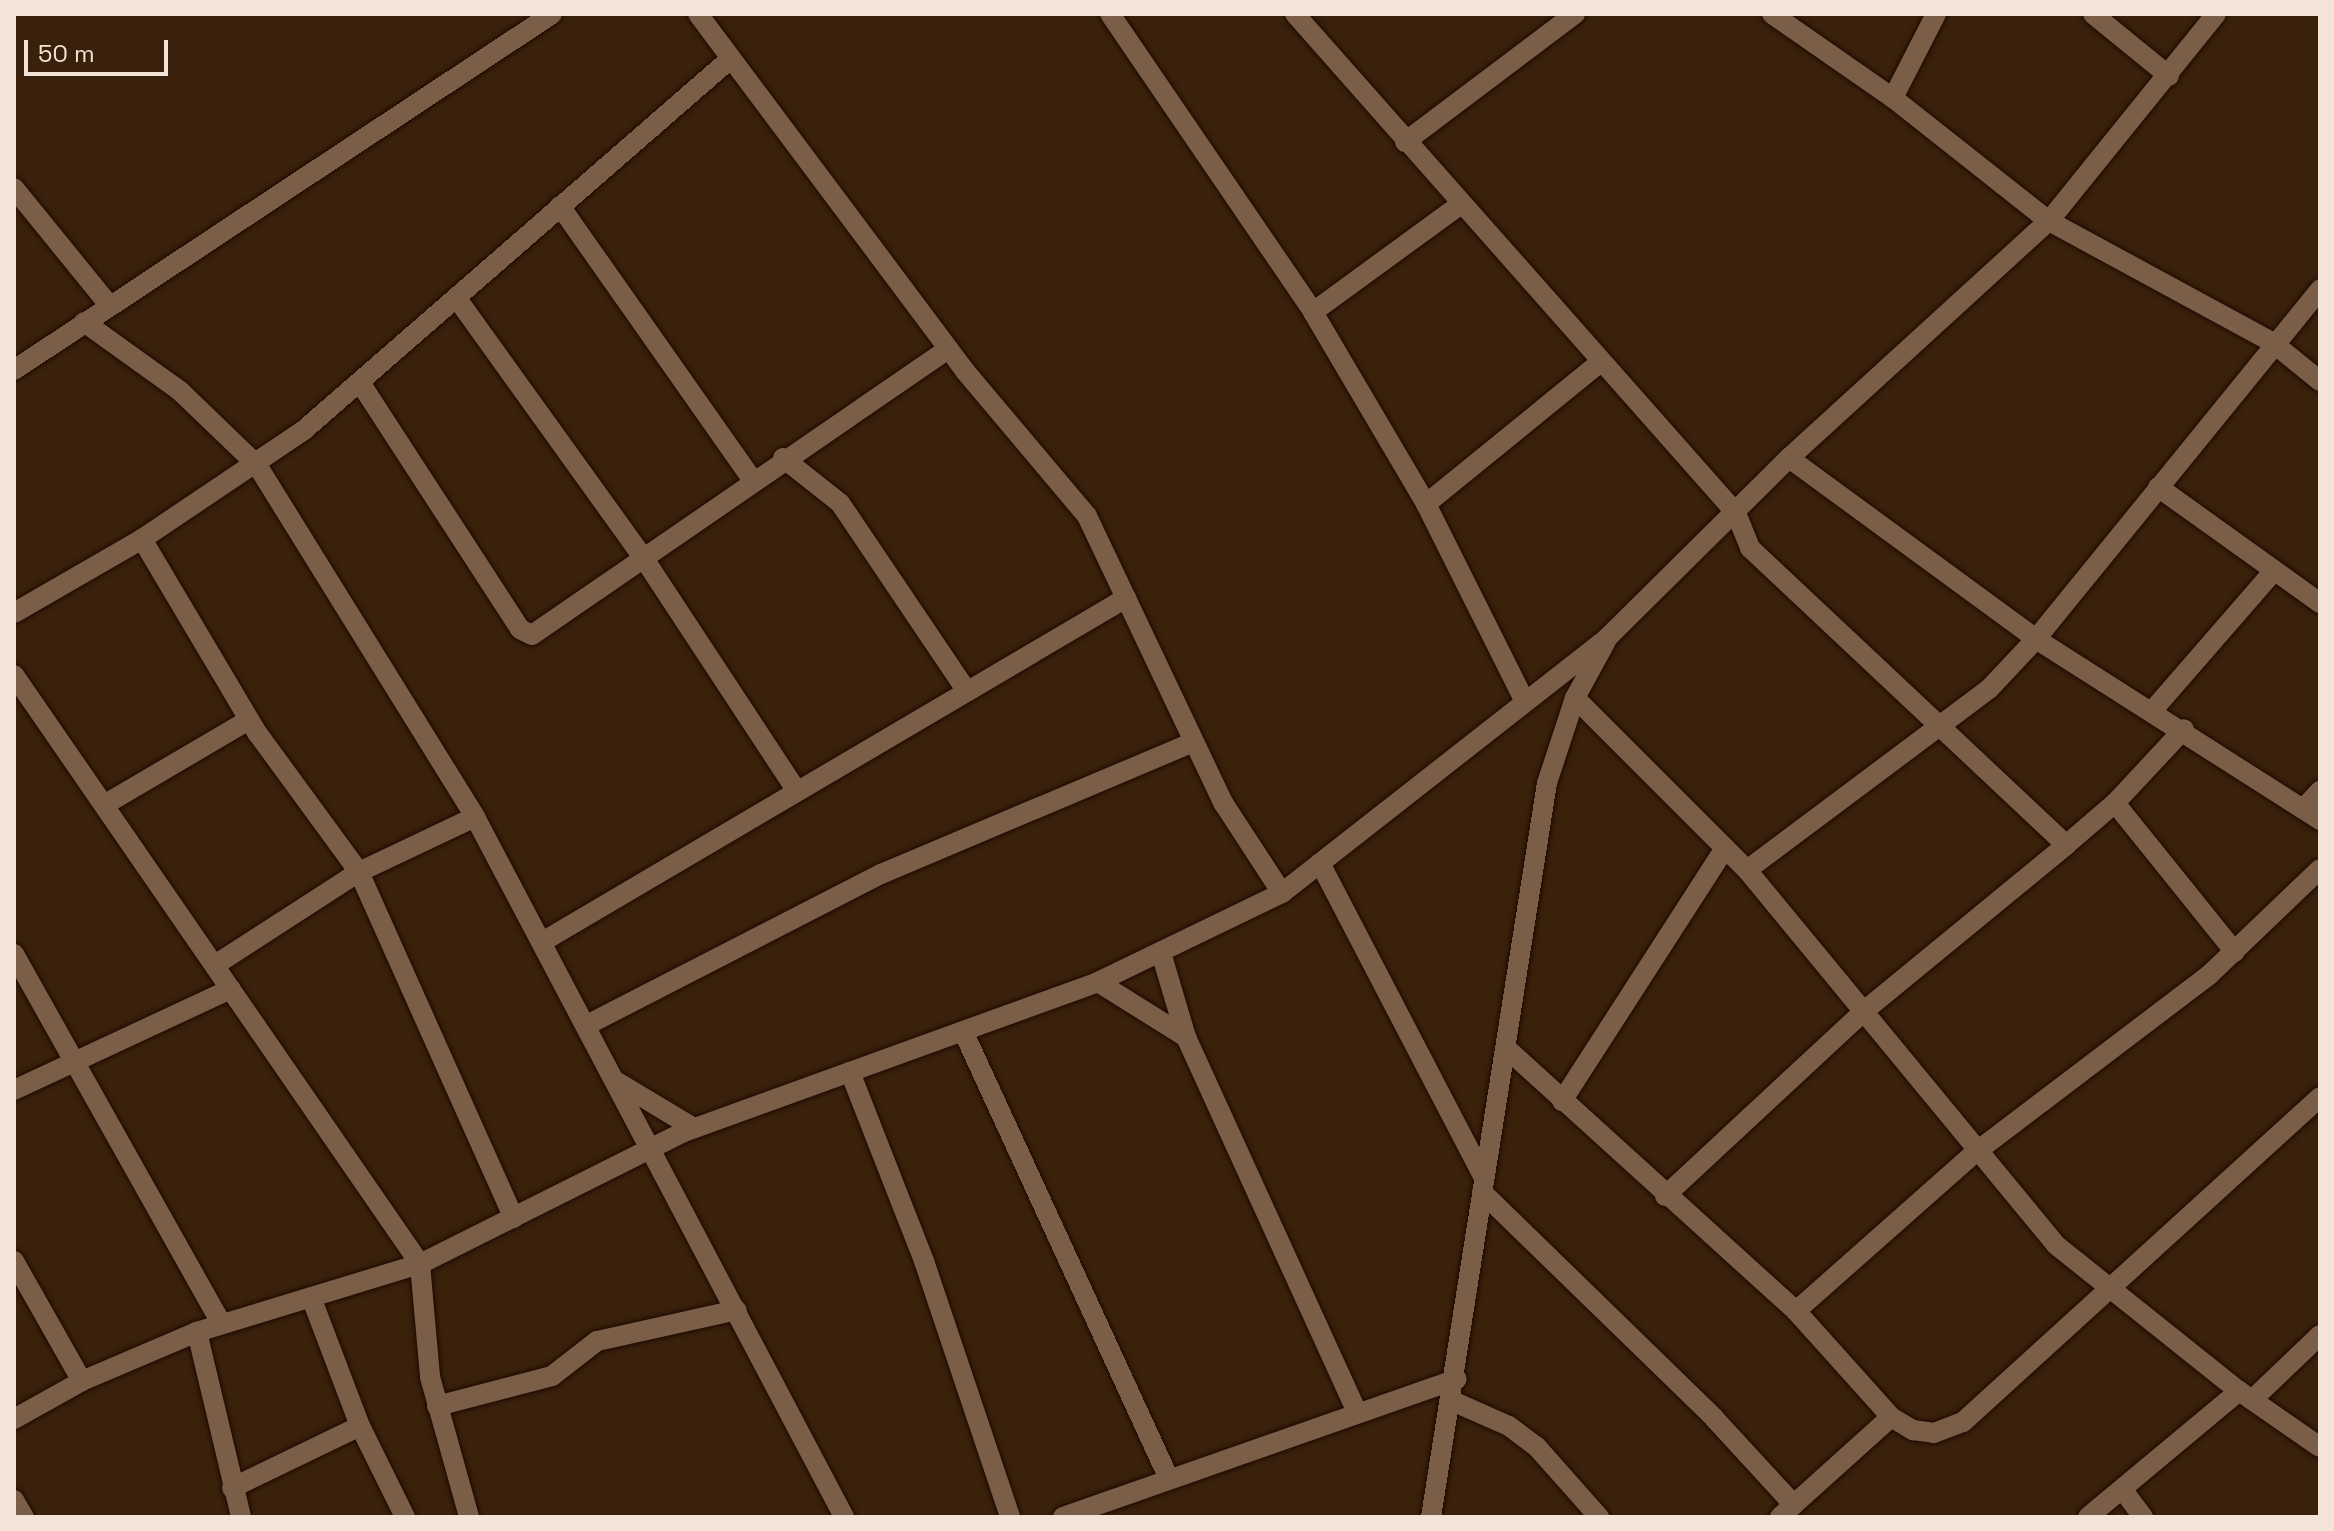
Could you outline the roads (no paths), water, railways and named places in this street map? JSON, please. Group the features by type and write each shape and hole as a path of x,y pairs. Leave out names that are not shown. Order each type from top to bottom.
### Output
{"street":[{"path":"14,370 552,14"},
{"path":"698,14 729,60 948,349 1058,476 1087,516 1224,804 1282,893"},
{"path":"1110,14 1313,312 1426,504 1524,700"},
{"path":"1295,14 1736,513 1750,548 2066,845"},
{"path":"1405,142 1575,14"},
{"path":"1772,14 1893,98 2049,221 2272,342 2320,381"},
{"path":"1893,98 1936,14"},
{"path":"2093,14 2169,76"},
{"path":"14,1419 82,1381 197,1332 420,1264 650,1147 694,1128 1098,982 1162,956 1282,893 1608,637 1789,458 2049,221 2216,14"},
{"path":"14,613 142,539 257,465 361,384 729,60"},
{"path":"14,188 109,305"},
{"path":"1313,312 1461,204"},
{"path":"560,206 752,479"},
{"path":"1747,870 1989,689 2036,639 2272,342 2320,289"},
{"path":"458,300 643,557 796,790"},
{"path":"84,322 180,391 257,465 475,817 619,1083 844,1517"},
{"path":"361,384 526,633 545,630 752,479 948,349"},
{"path":"1426,504 1601,362"},
{"path":"783,458 840,503 966,690"},
{"path":"1789,458 2036,639 2184,729 2312,814 2320,791"},
{"path":"2158,487 2320,603"},
{"path":"142,539 249,720 359,872 514,1218"},
{"path":"2153,710 2273,572"},
{"path":"542,942 1126,598"},
{"path":"1431,1517 1456,1379 1483,1184 1547,783 1575,698 1608,637"},
{"path":"14,675 420,1264 437,1406 469,1517"},
{"path":"1575,698 1747,870 1976,1152 2056,1245 2110,1293 2246,1396 2320,1447"},
{"path":"104,805 249,720"},
{"path":"1665,1196 1863,1012 2115,803 2184,729"},
{"path":"587,1025 881,874 1193,742"},
{"path":"2115,803 2235,952"},
{"path":"215,965 359,872 475,817"},
{"path":"1562,1101 1725,848"},
{"path":"1320,863 1483,1184 1714,1418 1787,1511 1891,1417"},
{"path":"1796,1311 1976,1152 2161,1015 2235,952 2320,869"},
{"path":"14,954 79,1061 222,1324"},
{"path":"1162,956 1186,1037 1357,1413"},
{"path":"1098,982 1186,1037"},
{"path":"14,1090 231,989"},
{"path":"963,1031 1169,1479"},
{"path":"1506,1048 1665,1196 1796,1311 1891,1417 1913,1430 1934,1433 1963,1422 2110,1293 2320,1097"},
{"path":"850,1072 924,1261 1010,1517"},
{"path":"619,1083 694,1128"},
{"path":"14,1261 82,1381"},
{"path":"311,1297 360,1426 405,1517"},
{"path":"437,1406 539,1381 597,1341 737,1310"},
{"path":"197,1332 241,1517"},
{"path":"2088,1517 2320,1335"},
{"path":"1063,1517 1456,1379"},
{"path":"1450,1400 1509,1426 1536,1446 1599,1517"},
{"path":"232,1488 360,1426"},
{"path":"2122,1489 2143,1517"},
{"path":"14,1500 24,1517"}]}
